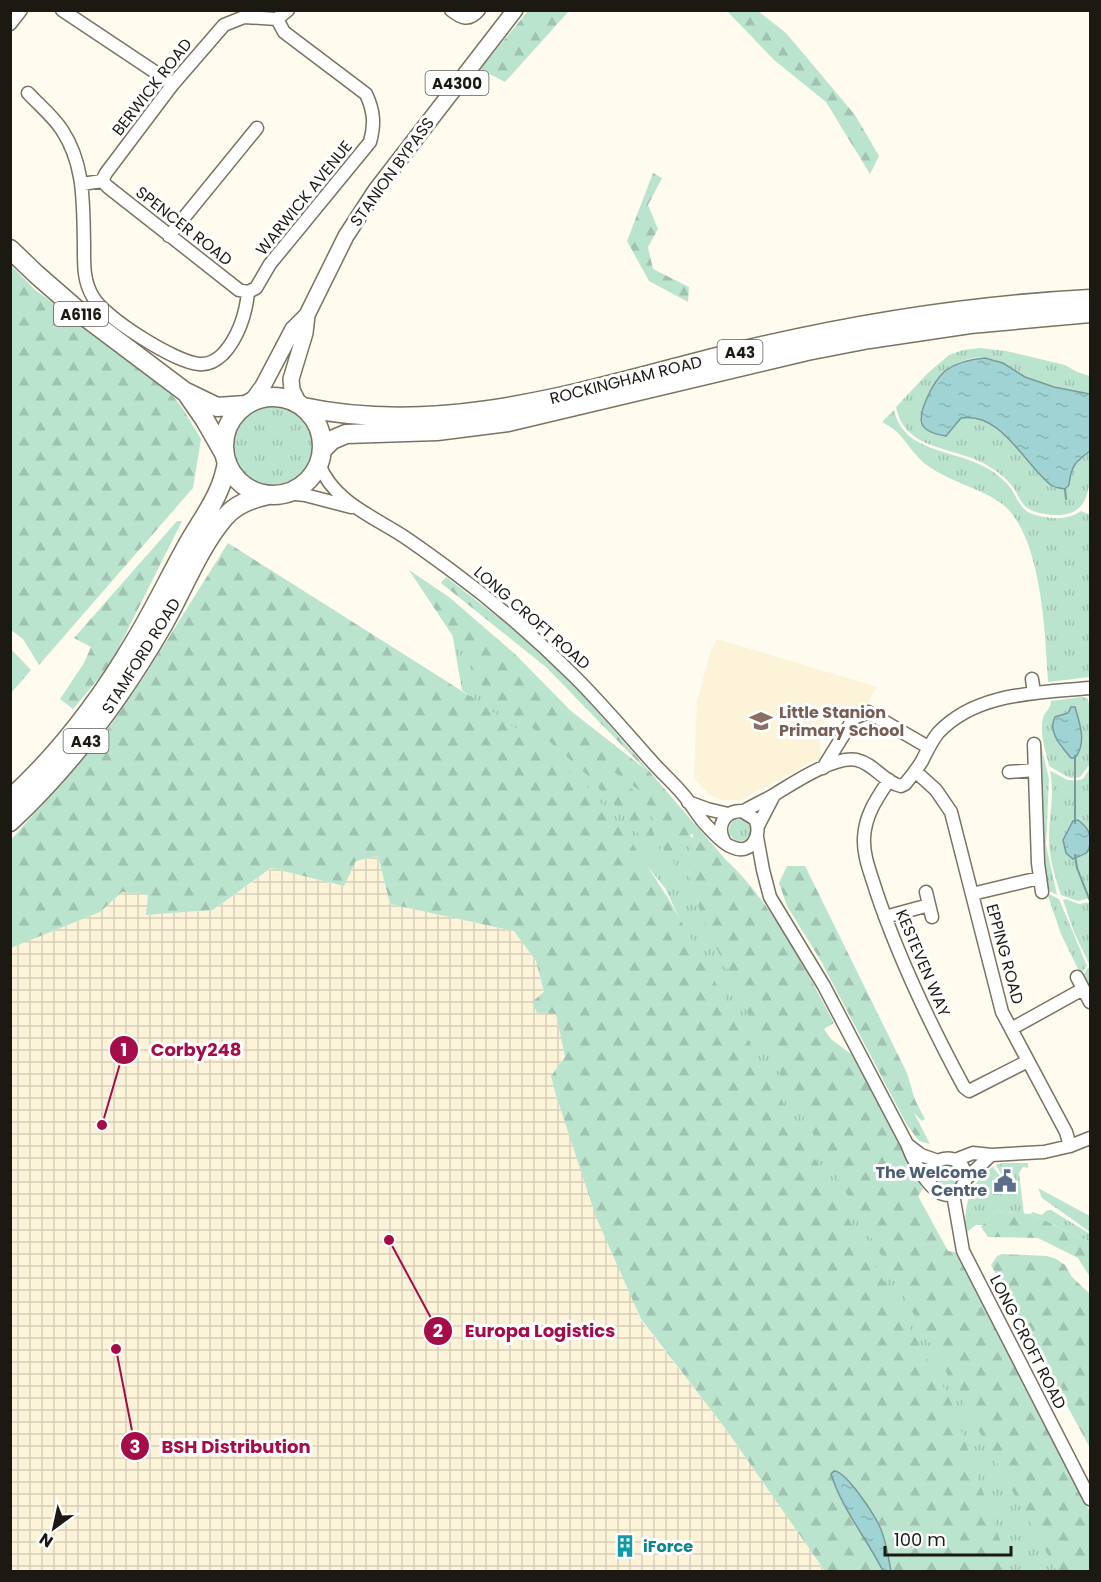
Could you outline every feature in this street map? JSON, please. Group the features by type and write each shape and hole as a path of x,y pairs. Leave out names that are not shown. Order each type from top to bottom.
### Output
{"highway":[{"name":"A6116","path":"10,249 58,295 184,391 217,407 249,403"},
{"name":"ROCKINGHAM ROAD","path":"301,405 350,415 393,417 432,417 476,413 545,401 742,351 867,324 971,309 1090,299"},
{"name":"ROCKINGHAM ROAD","path":"320,457 332,440 346,434 437,430 508,422 807,351 869,339 970,324 1090,313"},
{"name":"A6116","path":"184,391 205,420 226,459"},
{"path":"276,397 301,405 318,426 320,457 315,472 303,485 287,493 268,495 257,492 239,481 226,459 224,444 230,422 249,403 276,397"},
{"name":"STAMFORD ROAD","path":"10,799 64,743 111,680 135,643 189,542 220,491 226,459"},
{"name":"STAMFORD ROAD","path":"10,822 77,753 110,709 148,650 224,518 244,502 268,495"}],"main road":[{"name":"STANION BYPASS","path":"307,315 346,236 376,190 515,10"},
{"name":"A4300","path":"249,403 263,386 293,329 307,315"},
{"name":"A4300","path":"301,405 292,390 291,379 305,333 307,315"}],"street":[{"path":"10,24 21,10"},
{"path":"62,10 173,84"},
{"path":"277,19 288,10"},
{"path":"451,10 461,18 474,16 479,10"},
{"name":"BERWICK ROAD","path":"102,181 173,84 224,25 244,17 277,19"},
{"name":"WARWICK AVENUE","path":"248,292 256,288 270,264 370,142 374,125 372,107 366,93 284,33 277,19"},
{"path":"28,93 61,128 75,154 82,184 85,278 93,298 107,314 146,340 187,362 201,365 215,362 228,348 247,311 248,292"},
{"path":"169,236 257,128"},
{"path":"82,184 102,181"},
{"name":"SPENCER ROAD","path":"102,181 239,290 248,292"},
{"name":"LONG CROFT ROAD","path":"320,457 324,478 331,487 358,509 424,551 516,622 577,679 707,826 724,841"},
{"name":"LONG CROFT ROAD","path":"287,493 305,495 358,509"},
{"path":"1032,679 1034,693"},
{"path":"763,870 752,857 724,841 720,830 728,814 744,811 802,777 836,762 857,760 902,786 915,771 928,747 941,731 969,709 988,702 1034,693 1090,687"},
{"path":"823,768 854,718 868,712 928,747"},
{"path":"1034,744 1039,878 1042,892"},
{"path":"1009,772 1035,770"},
{"name":"EPPING ROAD","path":"915,771 936,790 948,805 1002,1012 1066,1132 1070,1146"},
{"name":"KESTEVEN WAY","path":"889,780 868,814 863,841 867,862 885,917 926,1015 966,1090 972,1091 1028,1061"},
{"path":"740,849 750,846 774,795"},
{"name":"LONG CROFT ROAD","path":"688,802 728,814"},
{"path":"744,811 755,819 770,897 824,986 907,1144 914,1162 932,1187 941,1194 953,1194 991,1155"},
{"path":"972,894 1039,878"},
{"path":"885,917 931,911 926,892"},
{"path":"1077,976 1090,1002"},
{"path":"1011,1029 1083,989"},
{"path":"930,1182 931,1168 943,1159 955,1160 974,1153 991,1155 1044,1152 1070,1146 1090,1138"},
{"path":"907,1144 921,1155 938,1161"},
{"path":"955,1160 963,1168 965,1180"},
{"name":"LONG CROFT ROAD","path":"953,1194 963,1251 1090,1499"}],"shaded area":[{"name":"Little Stanion Primary School","path":"717,639 877,687 866,706 854,708 821,725 823,729 820,738 820,759 741,800 721,800 710,795 694,778 697,701 711,650"},
{"path":"378,856 390,904 514,931 536,961 544,992 556,1013 565,1057 551,1076 640,1319 725,1428 825,1571 11,1572 11,948 100,912 122,892 148,895 146,915 213,910 272,868 344,886 356,861"}],"green space":[{"path":"528,11 569,11 505,82 480,69"},
{"path":"727,11 758,11 786,33 855,115 879,156 870,174 826,102 774,60"},
{"path":"653,173 662,178 648,205 658,229 648,247 653,269 689,287 688,302 649,281 627,241"},
{"path":"10,264 34,289 163,384 181,406 201,439 193,488 39,665 23,639 11,630"},
{"path":"980,348 1006,351 1065,365 1090,376 1090,394 1035,381 1003,363 987,358 973,358 960,362 939,379 924,405 920,419 946,436 961,418 974,418 987,423 1012,441 1052,486 1057,488 1069,486 1075,465 1090,451 1087,495 1076,510 1067,514 1054,515 1030,510 997,471 970,457 930,445 909,431 901,421 896,407 928,373 949,355"},
{"path":"273,405 288,408 301,417 310,430 313,445 310,460 301,473 288,482 273,485 258,482 245,473 236,460 233,445 236,430 245,417 258,408"},
{"path":"894,410 899,424 907,434 918,442 970,460 990,470 1009,486 1021,506 1028,512 1051,518 1064,518 1081,511 1090,515 1090,677 1048,682 1038,584 1024,534 1013,515 998,501 936,471 919,458 897,432 882,422"},
{"path":"177,521 182,521 110,665 73,709 60,699 84,663 91,647 74,638"},
{"path":"228,543 473,698 531,739 583,783 623,829 668,898 950,1399 1011,1571 825,1571 725,1428 641,1319 596,1217 556,1095 551,1076 565,1057 556,1014 537,1013 532,1002 544,992 536,961 514,931 390,904 378,856 356,861 344,886 271,868 213,910 146,915 148,895 122,892 100,912 11,948 10,841 103,736 142,680"},
{"path":"409,570 449,597 515,654 571,711 645,769 547,668 441,583 446,577 552,659 742,876 772,915 834,1023 824,1029 831,1039 852,1055 923,1189 918,1196 948,1251 955,1252 1090,1512 1090,1571 1057,1571 751,1022 739,991 712,940 694,896 688,862 693,834 671,841 674,865 671,869 643,793 607,767 606,770 640,795 665,869 628,820 586,774 541,734 489,699 470,662"},
{"path":"446,598 669,806 705,856 1090,1571 990,1571 665,888 583,788 462,690"},
{"path":"10,648 31,670 11,693 10,693"},
{"path":"1082,697 1087,698 1089,703 1090,764 1080,777 1071,778 1049,766 1042,736 1042,724 1051,701","holes":["1075,708 1078,721 1071,758 1059,745 1060,715"]},
{"path":"1038,745 1041,745 1049,779 1046,845 1057,895 1047,890 1043,863"},
{"path":"1090,768 1090,836 1090,898 1078,901 1061,895 1053,867 1049,838 1052,797 1050,771 1068,780 1083,779","holes":["1072,825 1090,836 1088,850 1073,859 1065,835"]},
{"path":"740,819 748,822 751,830 748,838 740,841 732,838 729,830 732,822"},
{"path":"787,866 805,866 907,1073 915,1100 925,1119 922,1121 914,1113 930,1144 919,1141 907,1125 821,961 787,906 779,883"},
{"path":"1047,893 1059,899 1087,966 1082,972 1079,971 1061,934"},
{"path":"1063,900 1079,904 1090,902 1090,966 1074,932"},
{"path":"1090,966 1090,990 1082,976"},
{"path":"1028,1163 1028,1168 1023,1167 1019,1173 1024,1214 996,1211 983,1225 976,1225 967,1232 967,1204 979,1179 993,1167 1000,1176 993,1181 1000,1191 1016,1180 1009,1169 1001,1174 996,1165"},
{"path":"947,1164 956,1167 959,1176 956,1185 947,1188 938,1185 935,1176 938,1167"},
{"path":"1038,1188 1090,1216 1090,1232 1042,1198"},
{"path":"1051,1210 1090,1234 1090,1242 1031,1214 1032,1212 1042,1215"},
{"path":"996,1211 1031,1214 1090,1242 1090,1277 1078,1258 1038,1238 988,1237 981,1227"},
{"path":"1002,1254 1047,1256 1056,1259 1065,1265 1072,1277 1090,1294 1090,1448 991,1265 997,1256"}],"water":[{"path":"985,358 1003,363 1025,377 1054,387 1090,394 1090,451 1075,465 1069,485 1065,489 1051,485 1011,441 988,423 975,418 961,418 946,436 925,429 921,420 924,406 932,387 942,374 959,363"},
{"path":"1071,707 1075,707 1082,740 1075,758 1071,758 1060,744 1053,728 1055,717 1068,713"},
{"path":"1078,820 1088,830 1090,844 1087,852 1073,859 1066,853 1063,840 1073,821"},
{"path":"834,1471 852,1485 876,1519 883,1536 891,1571 883,1571 848,1512 831,1474"}],"waterway":[{"path":"1065,489 1066,499"},
{"path":"1075,756 1075,823"},
{"path":"1075,855 1077,868 1090,901"}],"place":[{"name":"Little Stanion Primary School","path":"761,721"},
{"name":"Corby248","path":"102,1125"},
{"name":"The Welcome Centre","path":"1005,1181"},
{"name":"Europa Logistics","path":"389,1240"},
{"name":"BSH Distribution","path":"116,1349"},
{"name":"iForce","path":"625,1546"}]}
